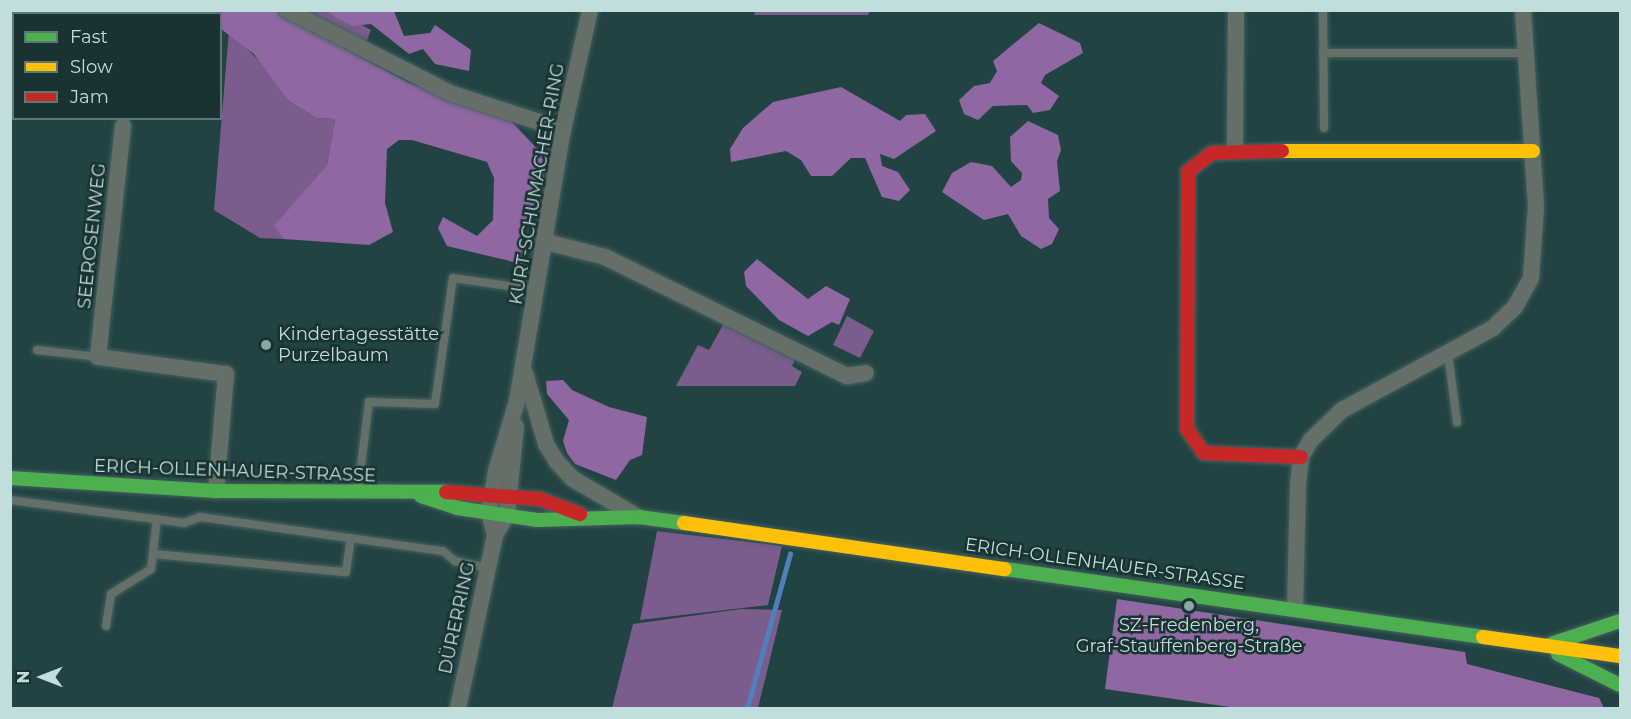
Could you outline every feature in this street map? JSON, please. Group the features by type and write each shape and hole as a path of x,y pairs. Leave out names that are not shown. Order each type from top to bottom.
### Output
{"street":[{"path":"287,10 450,93 563,130"},
{"name":"KURT-SCHUMACHER-RING","path":"489,513 517,401 546,242 563,130 590,10"},
{"path":"1235,151 1236,10"},
{"path":"1295,608 1301,457 1325,423 1342,410 1448,353 1503,320 1531,278 1537,248 1523,10"},
{"name":"SEEROSENWEG","path":"98,357 123,122"},
{"path":"1301,457 1204,453 1187,429 1188,172 1212,153 1235,151 1533,152"},
{"path":"546,242 605,257 847,376 866,374"},
{"path":"98,357 226,374 216,491"},
{"name":"KURT-SCHUMACHER-RING","path":"524,365 533,408 557,462 573,479 639,517"},
{"name":"KURT-SCHUMACHER-RING","path":"510,495 517,401"},
{"name":"ERICH-OLLENHAUER-STRASSE","path":"10,465 50,480"},
{"name":"ERICH-OLLENHAUER-STRASSE","path":"10,478 216,491 358,490 421,496 489,513 537,520 584,515 639,517 1295,608 1620,656"},
{"name":"ERICH-OLLENHAUER-STRASSE","path":"421,496 459,490 510,495 546,500 584,515"},
{"name":"DÜRERRING","path":"458,708 495,535 507,515 510,495"},
{"name":"DÜRERRING","path":"489,513 495,535"},
{"path":"1544,646 1620,621"},
{"path":"1544,646 1620,685"}],"lane":[{"path":"1323,10 1324,128"},
{"path":"1323,53 1526,53"},
{"path":"358,490 369,402 435,404 453,278 537,290"},
{"path":"37,350 98,357"},
{"path":"1448,353 1457,422"},
{"path":"10,500 184,523 200,517 443,550 455,561 488,568"},
{"path":"106,626 111,594 151,569 157,519"},
{"path":"154,554 346,572 351,538"}],"shaded area":[{"path":"29,10 276,11 407,82 511,121 543,155 544,186 520,230 530,244 522,264 447,246 438,228 443,217 477,236 493,220 494,178 487,162 412,140 399,140 387,149 385,203 393,232 369,245 284,239 274,226 327,165 335,119 316,118 289,101 254,54 222,30 222,12"},
{"path":"756,10 870,11 868,15 754,15"},
{"path":"287,11 335,11 371,30 363,50"},
{"path":"326,11 394,11 404,36 430,33 435,25 471,50 469,71 435,64 423,49 409,54 371,24 352,26"},
{"path":"1039,23 1080,43 1083,53 1045,75 1041,83 1059,96 1050,110 1033,113 1027,105 993,106 978,120 964,114 959,100 974,86 990,83 997,71 993,61"},
{"path":"229,30 279,81 289,101 316,118 335,119 327,165 275,226 284,239 260,238 214,210"},
{"path":"841,87 900,121 906,115 925,114 936,131 894,159 880,154 882,166 898,172 910,190 899,201 882,197 865,158 851,158 832,176 811,176 801,160 786,151 731,162 730,149 743,128 773,102"},
{"path":"1028,121 1058,135 1061,150 1057,161 1060,191 1048,199 1049,218 1059,229 1052,244 1041,249 1021,236 1008,214 984,220 942,192 952,173 971,162 992,166 1011,187 1021,180 1022,173 1011,161 1010,137"},
{"path":"757,259 808,299 826,286 850,299 839,325 832,322 808,336 779,320 746,286 744,272"},
{"path":"847,316 874,331 860,358 833,345"},
{"path":"724,323 795,360 792,366 802,372 795,386 676,386 698,345 709,350"},
{"path":"563,380 572,390 609,407 647,417 642,455 630,460 616,480 575,464 567,453 563,441 569,420 547,394 546,381"},
{"path":"657,531 782,546 768,605 640,620"},
{"path":"1117,599 1465,652 1467,664 1599,698 1604,708 1237,708 1105,689"},
{"path":"741,609 782,610 758,708 612,708 633,624"}],"waterway":[{"path":"747,708 790,554"}],"traffic: fast":[{"path":"10,478 216,491 446,492"},
{"path":"421,496 457,508 537,520 639,517 684,523"},
{"path":"1005,569 1483,637"},
{"path":"1551,644 1620,621"},
{"path":"1558,654 1620,685"}],"traffic: slow":[{"path":"1282,151 1533,151"},
{"path":"684,523 1005,569"},
{"path":"1483,637 1620,656"}],"traffic: jam":[{"path":"1282,151 1212,153 1188,172 1187,429 1204,453 1301,457"},
{"path":"446,492 540,499 580,514"}],"place":[{"name":"Kindertagesstätte Purzelbaum","path":"266,345"},
{"name":"SZ-Fredenberg, Graf-Stauffenberg-Straße","path":"1189,606"}]}
